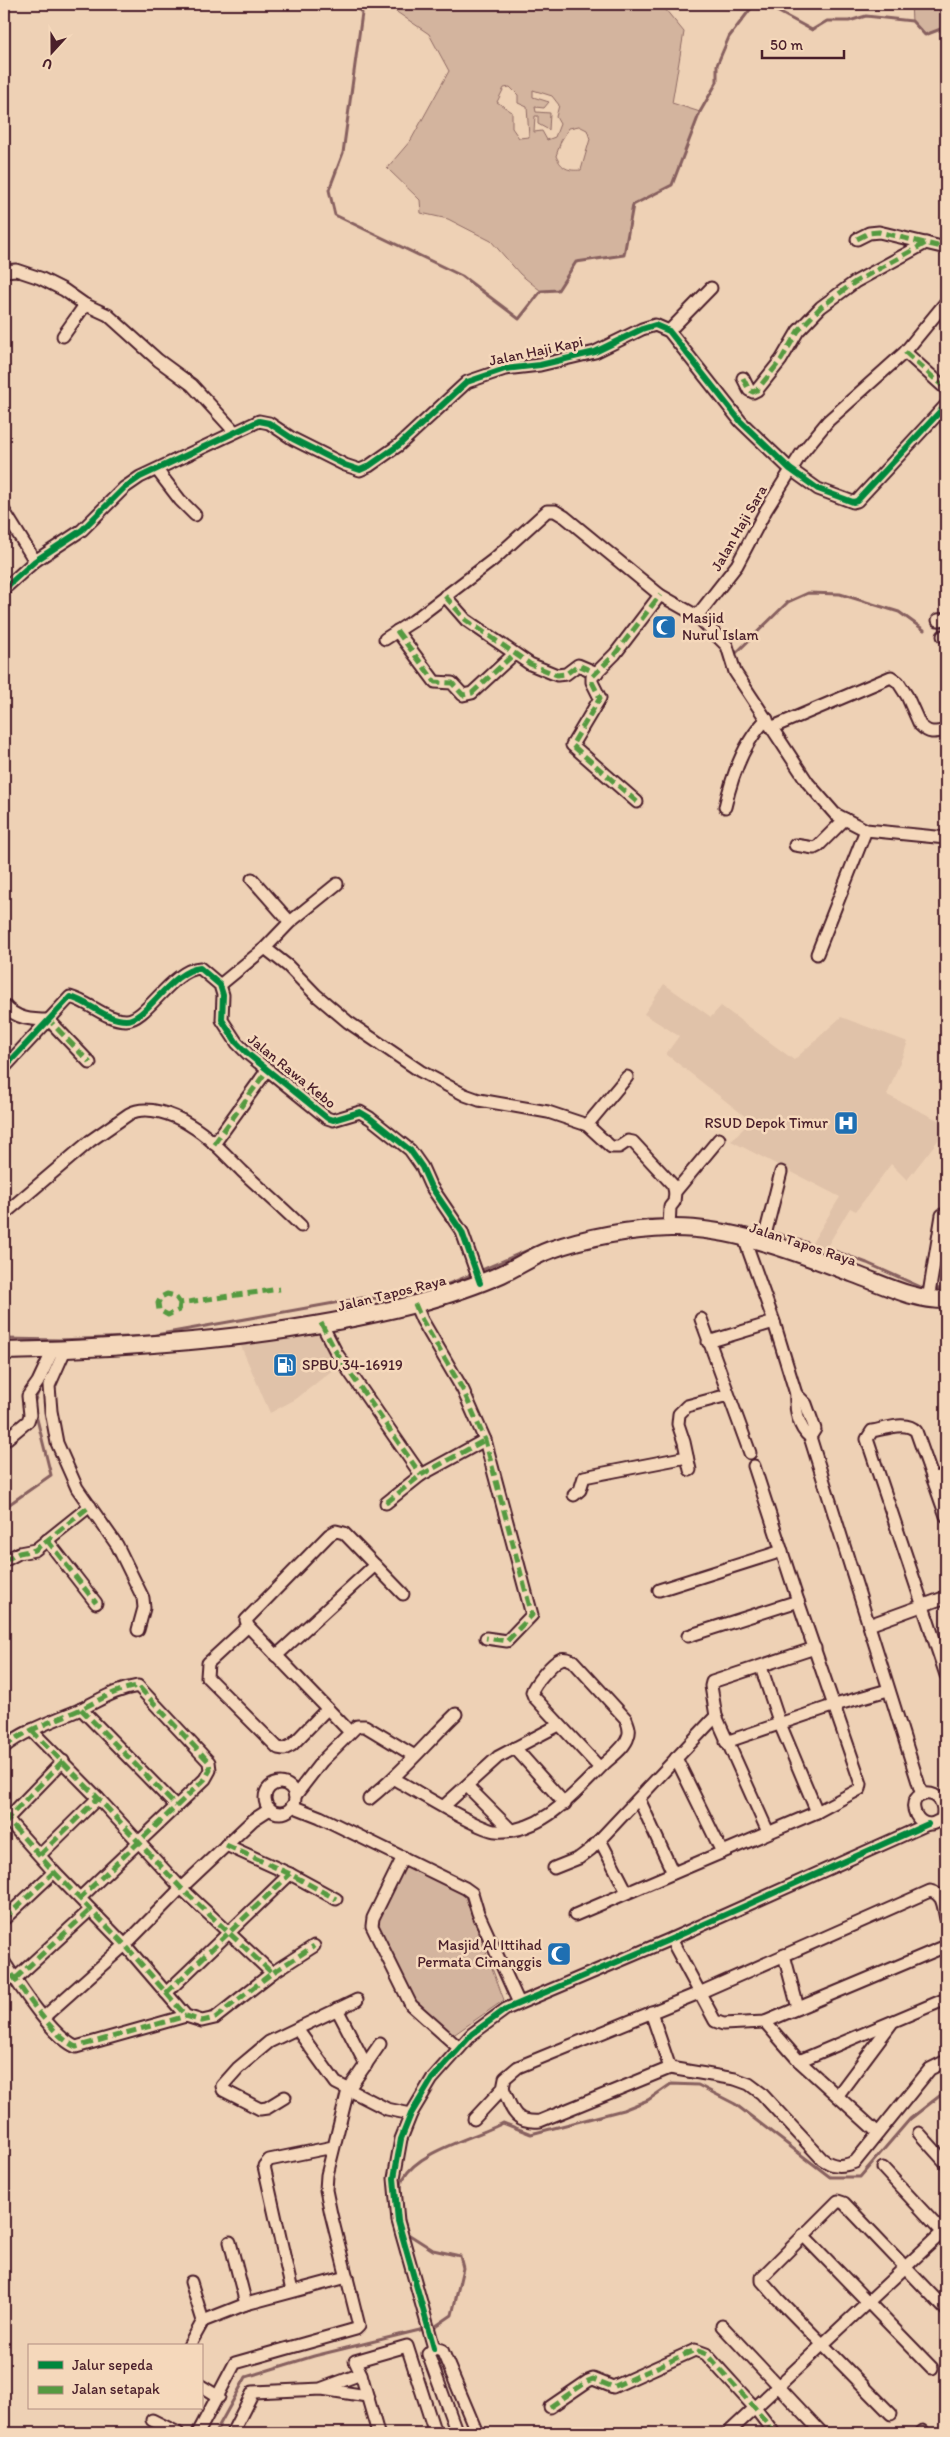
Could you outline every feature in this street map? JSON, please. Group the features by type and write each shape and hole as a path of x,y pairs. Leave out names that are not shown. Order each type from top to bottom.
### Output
{"main road":[{"name":"Jalan Tapos Raya","path":"4,1351 59,1350 187,1341 321,1323 415,1304 553,1249 629,1232 669,1226 704,1230 744,1238 765,1234 813,1258 904,1294 929,1293 946,1300"}],"street":[{"path":"857,239 869,233 879,232 946,248"},
{"path":"743,378 749,390 754,392 757,390 781,360 798,331 821,307 855,282 926,243"},
{"path":"4,271 16,270 40,278 61,288 85,305 108,315 158,360 192,385 234,431 140,477 124,488 82,530 36,561 4,589"},
{"path":"711,288 669,331 740,422 790,469 818,489 853,502 857,501 946,405"},
{"path":"63,336 85,305"},
{"name":"Jalan Haji Sara","path":"697,616 737,565 790,469 828,421 905,352 945,305"},
{"name":"Jalan Haji Kapi","path":"234,431 259,421 269,423 293,439 345,465 360,470 399,445 467,382 505,369 540,365 595,352 654,325 669,331"},
{"path":"905,352 946,389"},
{"path":"157,470 180,500 195,515"},
{"path":"4,511 36,561"},
{"path":"385,639 493,560 547,511 555,511 660,594 697,616 727,646 735,672 808,783 835,814 866,830 946,838"},
{"path":"637,802 572,745 600,698 591,680 615,654 660,594"},
{"path":"446,596 466,620 514,654 557,675 566,674 578,665 597,673"},
{"path":"398,631 431,678 440,683 452,683 463,695 472,693 514,654"},
{"path":"725,807 728,790 751,737 770,723 891,677 898,682 925,730 929,733 946,730"},
{"path":"794,845 814,848 845,820"},
{"path":"817,954 866,830"},
{"path":"252,879 290,922"},
{"path":"4,1068 70,997 82,1000 112,1018 128,1020 138,1015 167,987 190,969 200,968 220,985 265,948 290,922 337,884"},
{"path":"265,948 288,966 316,995 348,1022 426,1074 465,1095 479,1100 548,1112 587,1126 611,1147 619,1147 628,1142 633,1142 674,1185 676,1192 674,1202 670,1207 669,1226"},
{"name":"Jalan Rawa Kebo","path":"220,985 223,995 222,1020 237,1043 327,1118 333,1120 360,1112 410,1150 422,1167 430,1185 462,1232 479,1279"},
{"path":"4,1005 16,1015 29,1020 49,1020 90,1063"},
{"path":"214,1144 268,1069"},
{"path":"587,1126 627,1076"},
{"path":"4,1214 90,1141 134,1110 144,1110 176,1118 190,1125 214,1144 301,1226"},
{"path":"676,1192 719,1139"},
{"path":"765,1234 781,1172"},
{"path":"929,1293 942,1215"},
{"path":"744,1238 774,1322 796,1394 795,1407 800,1424 803,1432 810,1437 922,1795"},
{"path":"415,1304 422,1320 462,1390 485,1440 532,1615 507,1642 486,1638"},
{"path":"701,1318 708,1342 750,1453"},
{"path":"708,1342 774,1322"},
{"path":"321,1323 337,1354 421,1475"},
{"path":"4,1441 28,1422 30,1415 28,1396 59,1350"},
{"path":"59,1350 51,1378 51,1411 56,1443 69,1473 117,1545 143,1598 144,1608 138,1630"},
{"path":"690,1470 678,1424 679,1414 687,1406 728,1395"},
{"path":"946,1516 916,1431 906,1425 872,1431 868,1434 867,1438 944,1658 946,1675"},
{"path":"386,1503 421,1475 485,1440"},
{"path":"574,1495 580,1490 584,1477 687,1457"},
{"path":"576,1914 817,1812 855,1794 860,1789 861,1784 754,1466"},
{"path":"933,1479 946,1475"},
{"path":"4,1561 18,1553 35,1550 90,1506"},
{"path":"350,1732 248,1626 246,1620 329,1535 336,1531 344,1533 403,1594"},
{"path":"48,1540 96,1603"},
{"path":"659,1590 782,1551"},
{"path":"276,1656 375,1565"},
{"path":"869,1625 946,1597"},
{"path":"688,1636 798,1601"},
{"path":"248,1626 208,1663 206,1676 278,1748 284,1749 292,1745 327,1709"},
{"path":"768,1832 726,1742 716,1716 710,1689 712,1682 815,1648"},
{"path":"394,1778 478,1826 494,1831 511,1830 531,1823 565,1804 626,1743 630,1728 626,1719 573,1661 567,1658 561,1659 544,1675 532,1692 534,1697 559,1726 600,1768"},
{"path":"761,1667 780,1724 817,1812"},
{"path":"4,1747 31,1730 81,1709 119,1689 138,1686 209,1762 210,1770 205,1779 140,1843 80,1898"},
{"path":"726,1742 835,1705 888,1690"},
{"path":"81,1709 176,1806"},
{"path":"369,1799 394,1778 414,1755 456,1714"},
{"path":"554,1868 579,1858 600,1840 716,1716"},
{"path":"44,2018 125,1945 181,1888 253,1820 270,1809 284,1812 322,1761 357,1726 365,1726 414,1755"},
{"path":"444,1806 498,1757 559,1726"},
{"path":"31,1730 63,1761 181,1888 272,1973"},
{"path":"515,1748 565,1804"},
{"path":"676,1758 722,1852"},
{"path":"63,1761 7,1818 54,1872 125,1945 186,2016 202,2021 215,2018 272,1973 314,1946"},
{"path":"270,1809 267,1805 266,1795 268,1790 276,1784 286,1784 290,1787 294,1801 320,1817 465,1888 472,1894 475,1900 478,1898 484,1907 522,2002"},
{"path":"467,1786 511,1830"},
{"path":"477,2433 442,2350 433,2343 398,2221 395,2202 394,2178 401,2139 411,2113 432,2080 459,2048 486,2021 522,2002 671,1939 928,1824 944,1819 946,1811 944,1802 939,1796 931,1793 922,1795 917,1800 914,1808 921,1821 928,1824"},
{"path":"40,1855 98,1798"},
{"path":"639,1799 672,1873"},
{"path":"600,1840 627,1892"},
{"path":"226,1845 290,1874 336,1899"},
{"path":"403,1857 373,1918 372,1926 410,2005 459,2048"},
{"path":"4,1919 54,1872"},
{"path":"166,1993 290,1874"},
{"path":"474,2119 503,2088 505,2078 518,2068 699,1993 930,1892 937,1893 941,1898 946,1919"},
{"path":"15,1979 90,1910"},
{"path":"671,1939 699,1993 715,2021 719,2024 765,2022 946,1946"},
{"path":"784,1955 798,2008"},
{"path":"4,1962 44,2018 68,2043 76,2047 186,2016"},
{"path":"799,2062 946,1999"},
{"path":"285,2097 267,2108 260,2109 222,2090 222,2086 238,2068 269,2042 357,2000"},
{"path":"337,2009 366,2065"},
{"path":"651,2012 670,2068"},
{"path":"765,2022 799,2062 838,2095 878,2133"},
{"path":"838,2095 891,2024"},
{"path":"297,2029 332,2080 348,2090 398,2113 411,2113"},
{"path":"198,2433 235,2363 356,2329 359,2326 326,2190 333,2146 348,2090 380,2044"},
{"path":"503,2088 512,2110 520,2119 540,2121 670,2068 726,2077 749,2084 761,2093 829,2164 843,2166 855,2162 910,2091 930,2069 946,2061"},
{"path":"919,2134 946,2163"},
{"path":"292,2291 264,2166 269,2160 333,2146"},
{"path":"728,2433 905,2267 945,2233 883,2168"},
{"path":"891,2414 762,2281 762,2277 838,2202 844,2203 946,2310"},
{"path":"803,2235 932,2368"},
{"path":"230,2242 246,2304"},
{"path":"190,2344 203,2321 246,2304 347,2278"},
{"path":"191,2282 203,2321"},
{"path":"722,2326 822,2433"},
{"path":"433,2343 428,2354 457,2433"},
{"path":"378,2433 361,2374 354,2361 406,2346 435,2433"},
{"path":"550,2406 593,2379 613,2386 695,2350 706,2354 755,2408 774,2433"},
{"path":"322,2389 361,2374"},
{"path":"202,2387 219,2396"},
{"path":"232,2433 253,2392 322,2389 367,2396"},
{"path":"152,2420 178,2433"}],"shaded area":[{"path":"385,4 667,4 665,9 684,32 672,103 700,112 672,185 633,205 624,255 576,262 558,290 541,291 520,274 491,241 448,219 421,213 420,200 387,168 411,140 449,71 429,34","holes":["510,87 518,95 518,103 527,107 529,137 519,138 512,128 512,112 497,102 504,88","533,90 552,96 559,105 556,117 560,124 555,137 547,140 542,131 534,132 535,116 538,116 538,124 549,130 550,113 536,112 535,107 544,108 549,102 533,97","579,126 587,130 590,139 581,170 566,168 556,156 561,141 569,128"]},
{"path":"911,4 946,4 946,27 925,35 912,21"},
{"name":"RSUD Depok Timur","path":"664,984 711,1017 721,1006 794,1060 841,1017 908,1042 887,1095 940,1121 946,1126 946,1130 907,1180 891,1164 856,1211 850,1208 819,1260 804,1256 840,1197 731,1141 751,1121 666,1054 679,1036 644,1014"},
{"path":"321,1331 339,1365 296,1399 270,1413 240,1344"},
{"path":"406,1863 464,1894 504,2000 452,2036 415,2004 375,1923"}],"waterway":[{"path":"315,4 319,9 338,4"},
{"path":"354,4 362,13 343,153 329,190 335,215 462,276 519,319 541,291 558,290 576,262 624,255 633,205 672,185 700,112 717,82 717,65 729,37 752,7 775,10 812,30 827,21 849,21 866,16 912,21 925,35 946,27"},
{"path":"732,657 788,602 808,593 840,594 899,612 924,630"},
{"path":"940,627 946,627"},
{"path":"647,1220 665,1220"},
{"path":"729,1226 778,1234 808,1243"},
{"path":"4,1339 60,1340 150,1336 362,1298 396,1298 414,1295 449,1284 534,1248"},
{"path":"829,1249 867,1263 923,1288 946,1289"},
{"path":"34,1403 39,1390"},
{"path":"4,1508 51,1475 35,1411"},
{"path":"401,2199 402,2181 411,2169 421,2160 448,2146 503,2123 531,2134 623,2110 648,2100 671,2084 698,2085 735,2104 830,2177 860,2177 910,2119 946,2091"},
{"path":"215,2433 246,2377 314,2356 436,2326 452,2315 463,2268 460,2256 433,2250 408,2234 403,2217"}],"marked path":[{"path":"857,239 869,233 879,232 946,248"},
{"path":"743,378 749,390 753,392 757,390 781,360 798,331 821,307 855,282 926,243"},
{"path":"905,352 946,389"},
{"path":"637,802 572,745 600,698 592,682 592,677 615,654 660,595"},
{"path":"445,596 466,620 530,664 557,675 566,674 578,665 597,673"},
{"path":"397,631 435,682 452,683 463,695 472,693 513,655"},
{"path":"47,1023 49,1020 90,1063"},
{"path":"214,1144 268,1069"},
{"path":"180,1303 179,1310 168,1315 159,1310 158,1303 161,1297 167,1294 175,1296 180,1303 280,1289"},
{"path":"415,1304 422,1320 463,1390 485,1440 532,1615 507,1641 486,1638"},
{"path":"321,1323 337,1354 421,1475"},
{"path":"386,1503 421,1475 485,1440"},
{"path":"4,1561 19,1553 35,1550 90,1506"},
{"path":"47,1540 96,1603"},
{"path":"4,1747 22,1735 115,1692 138,1686 209,1762 210,1770 205,1779 80,1898"},
{"path":"81,1709 176,1806"},
{"path":"31,1730 98,1798 181,1888 272,1973"},
{"path":"4,1919 54,1872 7,1819 63,1761"},
{"path":"40,1855 98,1798"},
{"path":"226,1845 290,1874 336,1899"},
{"path":"54,1872 125,1945 186,2016 202,2021 215,2018 272,1973 314,1946"},
{"path":"166,1993 290,1874"},
{"path":"15,1979 90,1910"},
{"path":"4,1962 47,2022 57,2033 76,2047 186,2016"},
{"path":"550,2407 593,2379 613,2387 695,2350 706,2354 755,2408 774,2433"}],"cycle path":[{"path":"4,589 35,561 82,530 124,488 140,477 259,421 269,423 293,439 345,465 360,470 399,445 467,382 505,369 540,365 595,352 642,329 655,325 669,331 741,422 790,469 818,489 853,502 857,501 946,405"},
{"path":"4,1068 70,997 111,1017 126,1020 134,1018 142,1012 179,977 189,971 200,968 220,985 223,995 222,1020 237,1043 248,1054 327,1118 333,1120 360,1112 410,1150 422,1167 430,1185 462,1232 480,1283"},
{"path":"434,2348 398,2221 394,2178 401,2139 411,2114 432,2079 472,2034 506,2009 671,1939 928,1824"}],"place":[{"name":"Masjid Nurul Islam","path":"664,627"},
{"name":"RSUD Depok Timur","path":"846,1123"},
{"name":"SPBU 34-16919","path":"285,1365"},
{"name":"Masjid Al Ittihad Permata Cimanggis","path":"559,1954"}]}
